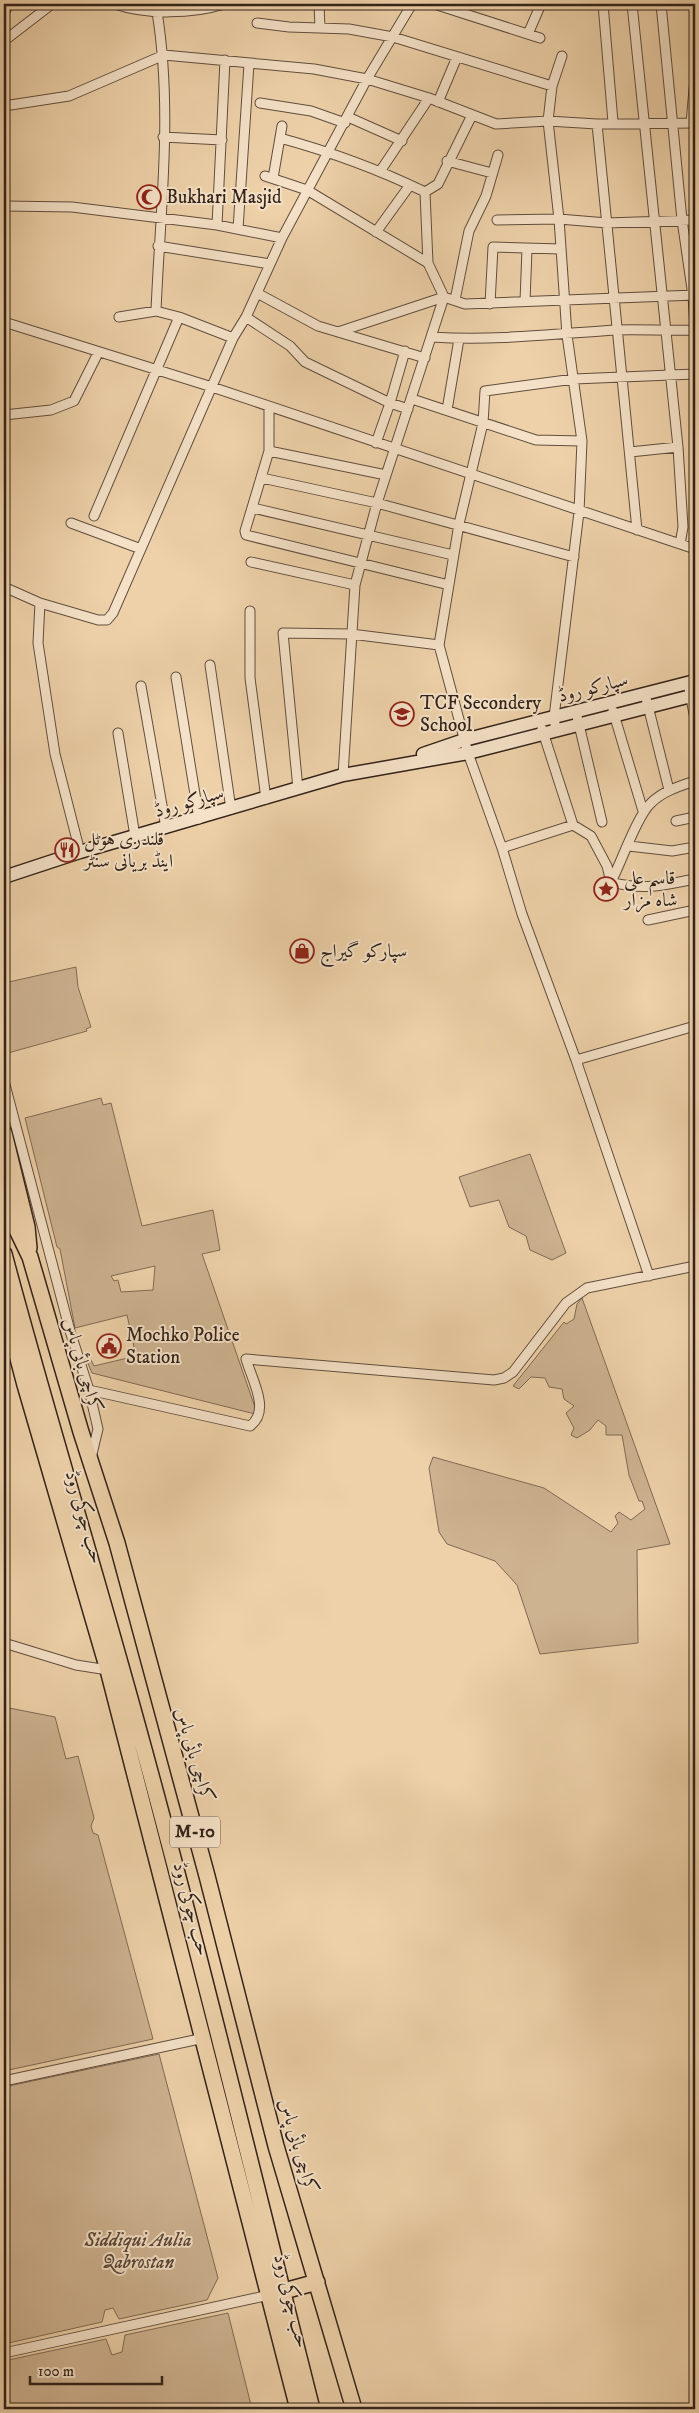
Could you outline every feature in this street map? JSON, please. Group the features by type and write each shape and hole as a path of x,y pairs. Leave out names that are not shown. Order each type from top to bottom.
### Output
{"highway":[{"name":"کراچی بائی پاس","path":"4,1133 7,1179 17,1230 30,1257 90,1461 117,1543 207,1876 276,2146 354,2409"},
{"path":"4,1254 35,1369 123,1672 218,2035 276,2293 312,2409"},
{"name":"حب چوکی روڈ","path":"4,1305 25,1386 108,1670 204,2038 276,2293 298,2409"},
{"path":"276,2293 317,2282"}],"street":[{"path":"4,13 9,4"},
{"path":"4,41 52,4"},
{"path":"116,4 130,9 157,12 219,5"},
{"path":"319,4 320,28"},
{"path":"4,587 40,603 98,620 107,620 113,612 233,338 246,317 282,238 367,79 394,37 412,4"},
{"path":"434,4 540,38"},
{"path":"528,34 541,4"},
{"path":"603,4 613,122"},
{"path":"632,4 642,123 662,296 668,374 678,447 683,527 680,544"},
{"path":"432,337 460,339 567,335 617,330 664,331 695,328 694,296 682,220 661,4"},
{"path":"156,312 158,246 162,218 164,55 157,12"},
{"path":"257,24 349,29 394,37 552,86"},
{"path":"4,106 69,96 164,55 314,69 367,79 428,98 496,124 548,122 598,124 613,122 693,123 695,78"},
{"path":"438,102 457,56"},
{"path":"556,731 554,717 579,512 582,441 567,335 559,219 548,122 552,86 562,56"},
{"path":"216,225 225,60"},
{"path":"238,229 249,64"},
{"path":"381,170 402,141 428,98"},
{"path":"260,103 311,111 346,120 402,141"},
{"path":"425,192 438,184 472,115"},
{"path":"598,124 637,530"},
{"path":"282,126 269,177 307,190 428,263"},
{"path":"163,137 222,140"},
{"path":"280,138 329,151 381,170 425,192"},
{"path":"455,300 469,231 486,196 498,155"},
{"path":"448,161 492,173"},
{"path":"376,232 410,185"},
{"path":"344,775 351,634 360,564 377,502 444,297 428,263 425,192"},
{"path":"4,206 72,207 216,225 282,238"},
{"path":"497,220 559,219 607,223 695,220"},
{"path":"158,246 270,264"},
{"path":"490,304 493,247 561,249"},
{"path":"525,302 527,249"},
{"path":"257,292 318,326 424,358"},
{"path":"338,332 444,297 465,304 490,304 694,296"},
{"path":"119,316 156,312 179,318 233,338"},
{"path":"246,317 290,346 305,362 390,403 408,409"},
{"path":"94,516 179,318"},
{"path":"4,322 212,387 579,512 695,549"},
{"path":"447,410 460,339"},
{"path":"376,443 390,403 404,351"},
{"path":"4,415 51,410 74,401 98,352"},
{"path":"648,1276 576,1060 522,914 502,848 468,753 439,645 459,524 483,423 485,392 574,379 622,375 695,374"},
{"path":"412,399 536,440 582,441"},
{"path":"269,407 269,451 245,531 246,535 449,585"},
{"path":"630,452 678,447"},
{"path":"269,451 386,475"},
{"path":"262,478 377,502 574,557"},
{"path":"253,508 453,555"},
{"path":"71,523 141,549"},
{"path":"251,562 356,585"},
{"path":"40,603 38,643 56,754 80,852"},
{"path":"250,611 250,678 266,799"},
{"path":"298,789 282,636 286,632 351,634 439,645"},
{"path":"210,666 231,809"},
{"path":"176,677 199,819"},
{"path":"691,682 695,719"},
{"name":"سپارکو روڈ","path":"385,766 464,740 691,682"},
{"path":"141,686 166,828"},
{"path":"645,694 669,790"},
{"name":"سپارکو روڈ","path":"4,877 80,852 199,819 344,775 385,766 468,753 693,696"},
{"path":"611,702 643,811"},
{"path":"576,712 602,822"},
{"path":"539,721 573,825 591,836 607,866 611,882"},
{"path":"118,732 135,836"},
{"path":"611,882 629,846 643,811 669,790 695,781"},
{"path":"676,821 695,817"},
{"path":"502,848 573,825"},
{"path":"629,846 672,851 695,847"},
{"path":"611,882 633,888 656,887 695,879"},
{"path":"648,920 695,913"},
{"path":"576,1060 695,1026"},
{"path":"4,1081 98,1429 90,1461"},
{"path":"89,1390 250,1426 258,1421 261,1407 246,1359 494,1380 504,1378 513,1372 575,1294 587,1288 695,1266"},
{"path":"4,1642 76,1665 108,1670"},
{"path":"4,2081 204,2038"},
{"path":"4,2353 276,2293"}],"green space":[{"path":"76,967 78,987 91,1027 86,1029 87,1031 8,1053 4,1049 4,983"},
{"path":"101,1098 103,1105 111,1103 142,1226 213,1210 220,1250 202,1254 257,1413 92,1373 87,1361 91,1360 94,1366 136,1356 127,1315 75,1328 60,1249 57,1247 25,1118","holes":["155,1266 153,1290 121,1292 118,1280 114,1281 111,1276"]},
{"path":"530,1154 566,1253 552,1260 530,1250 526,1236 509,1227 499,1200 470,1207 459,1177"},
{"path":"582,1298 670,1544 637,1550 638,1643 540,1654 517,1585 495,1561 447,1544 439,1532 429,1468 433,1457 544,1488 611,1532 618,1523 615,1516 619,1512 631,1520 645,1509 642,1501 639,1501 629,1475 622,1435 606,1435 606,1426 598,1420 590,1430 577,1438 571,1435 574,1428 566,1413 574,1406 564,1399 562,1389 549,1387 545,1378 531,1377 519,1389 513,1386 564,1322 566,1324 574,1319 577,1304"},
{"path":"4,1707 55,1717 66,1759 78,1756 94,1818 91,1826 93,1833 98,1835 153,2039 4,2071"},
{"name":"Siddiqui Aulia Qabrostan","path":"159,2054 218,2278 207,2300 119,2319 113,2308 105,2310 102,2322 4,2344 4,2087"},
{"path":"228,2313 252,2409 4,2409 4,2361 106,2339 112,2355 122,2352 125,2335"}],"place":[{"name":"Bukhari Masjid","path":"149,197"},
{"name":"TCF Secondery School","path":"402,714"},
{"name":"قلندری ہوٹل اینڈ بریانی سنٹر","path":"67,850"},
{"name":"قاسم علی شاہ مزار","path":"606,889"},
{"name":"سپارکو گیراج","path":"302,951"},
{"name":"Mochko Police Station","path":"109,1346"}]}
